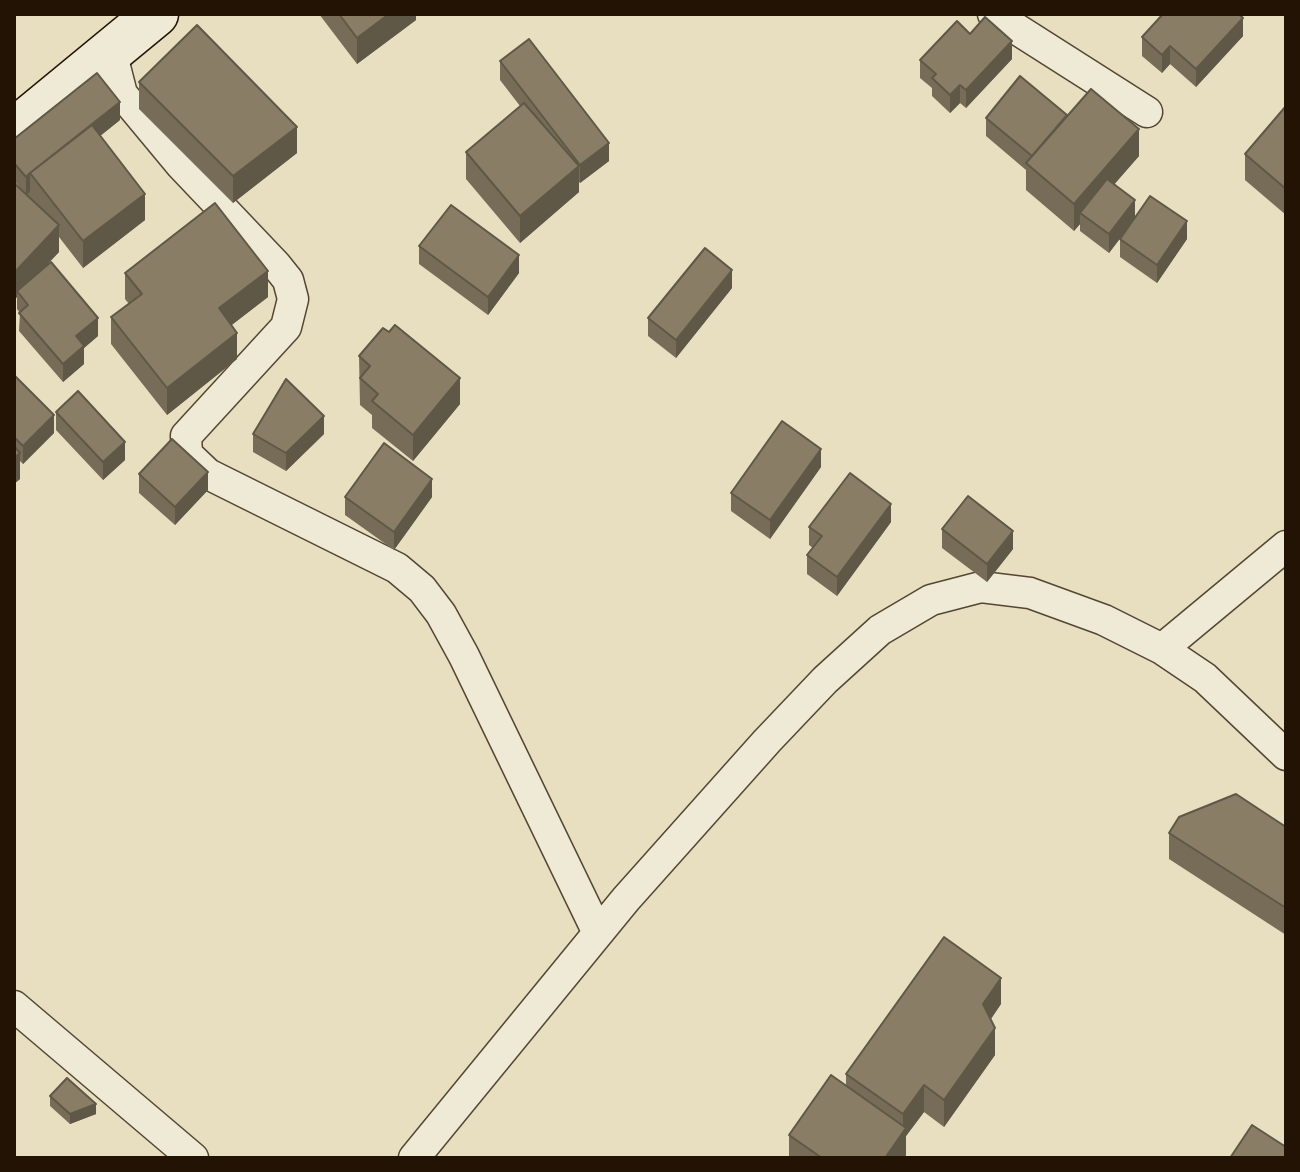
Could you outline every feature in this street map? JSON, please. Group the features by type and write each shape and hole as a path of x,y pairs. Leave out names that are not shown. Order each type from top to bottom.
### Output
{"street":[{"path":"14,131 156,14"},
{"path":"993,14 1147,112"},
{"path":"111,51 122,94 181,165 276,265 288,280 293,299 286,327 186,436 187,454 208,474 397,568 422,589 441,614 464,656 598,933"},
{"path":"1162,649 1286,546"},
{"path":"414,1158 598,933 825,680 880,630 931,600 981,587 1030,593 1104,620 1162,649 1205,678 1286,755"},
{"path":"14,1006 193,1158"}],"building":[{"path":"339,14 389,14 357,38"},
{"path":"1163,14 1239,14 1243,18 1196,69 1170,46 1162,55 1142,37"},
{"path":"985,17 1012,41 966,90 960,85 950,95 932,78 936,74 920,60 957,21 970,34"},
{"path":"197,25 297,127 233,176 139,82"},
{"path":"529,39 609,143 580,165 500,61"},
{"path":"97,73 120,102 26,177 14,163 14,139"},
{"path":"1020,76 1067,115 1032,156 986,118"},
{"path":"1091,89 1139,129 1074,204 1026,163"},
{"path":"524,103 579,166 520,216 466,152"},
{"path":"1286,106 1286,189 1245,154"},
{"path":"92,125 145,194 83,241 30,173"},
{"path":"1107,179 1135,200 1109,234 1080,213"},
{"path":"14,183 59,225 14,273"},
{"path":"1150,196 1187,221 1157,265 1120,239"},
{"path":"215,203 268,271 219,308 237,333 167,388 111,317 142,294 125,273"},
{"path":"451,205 519,255 488,297 419,246"},
{"path":"705,248 732,270 676,340 648,318"},
{"path":"51,262 98,318 76,336 84,346 63,364 19,313 28,305 17,291"},
{"path":"395,325 460,378 413,435 372,401 378,394 360,378 370,366 359,356 383,328 389,332"},
{"path":"14,375 54,415 23,446 14,437"},
{"path":"286,379 324,416 286,453 253,434"},
{"path":"78,391 125,442 103,462 56,412"},
{"path":"782,421 821,449 770,520 731,493"},
{"path":"172,439 208,472 175,507 139,474"},
{"path":"384,443 432,479 394,532 345,497"},
{"path":"850,473 891,504 837,577 807,555 822,536 809,527"},
{"path":"968,496 1013,531 987,564 942,529"},
{"path":"1236,794 1286,827 1286,908 1169,833 1179,817"},
{"path":"944,937 1001,978 983,1004 995,1028 944,1100 924,1085 903,1114 846,1074"},
{"path":"831,1075 906,1128 885,1158 822,1158 789,1135"},
{"path":"67,1078 96,1104 70,1114 50,1096"},
{"path":"1252,1125 1286,1147 1286,1158 1230,1158"}]}
